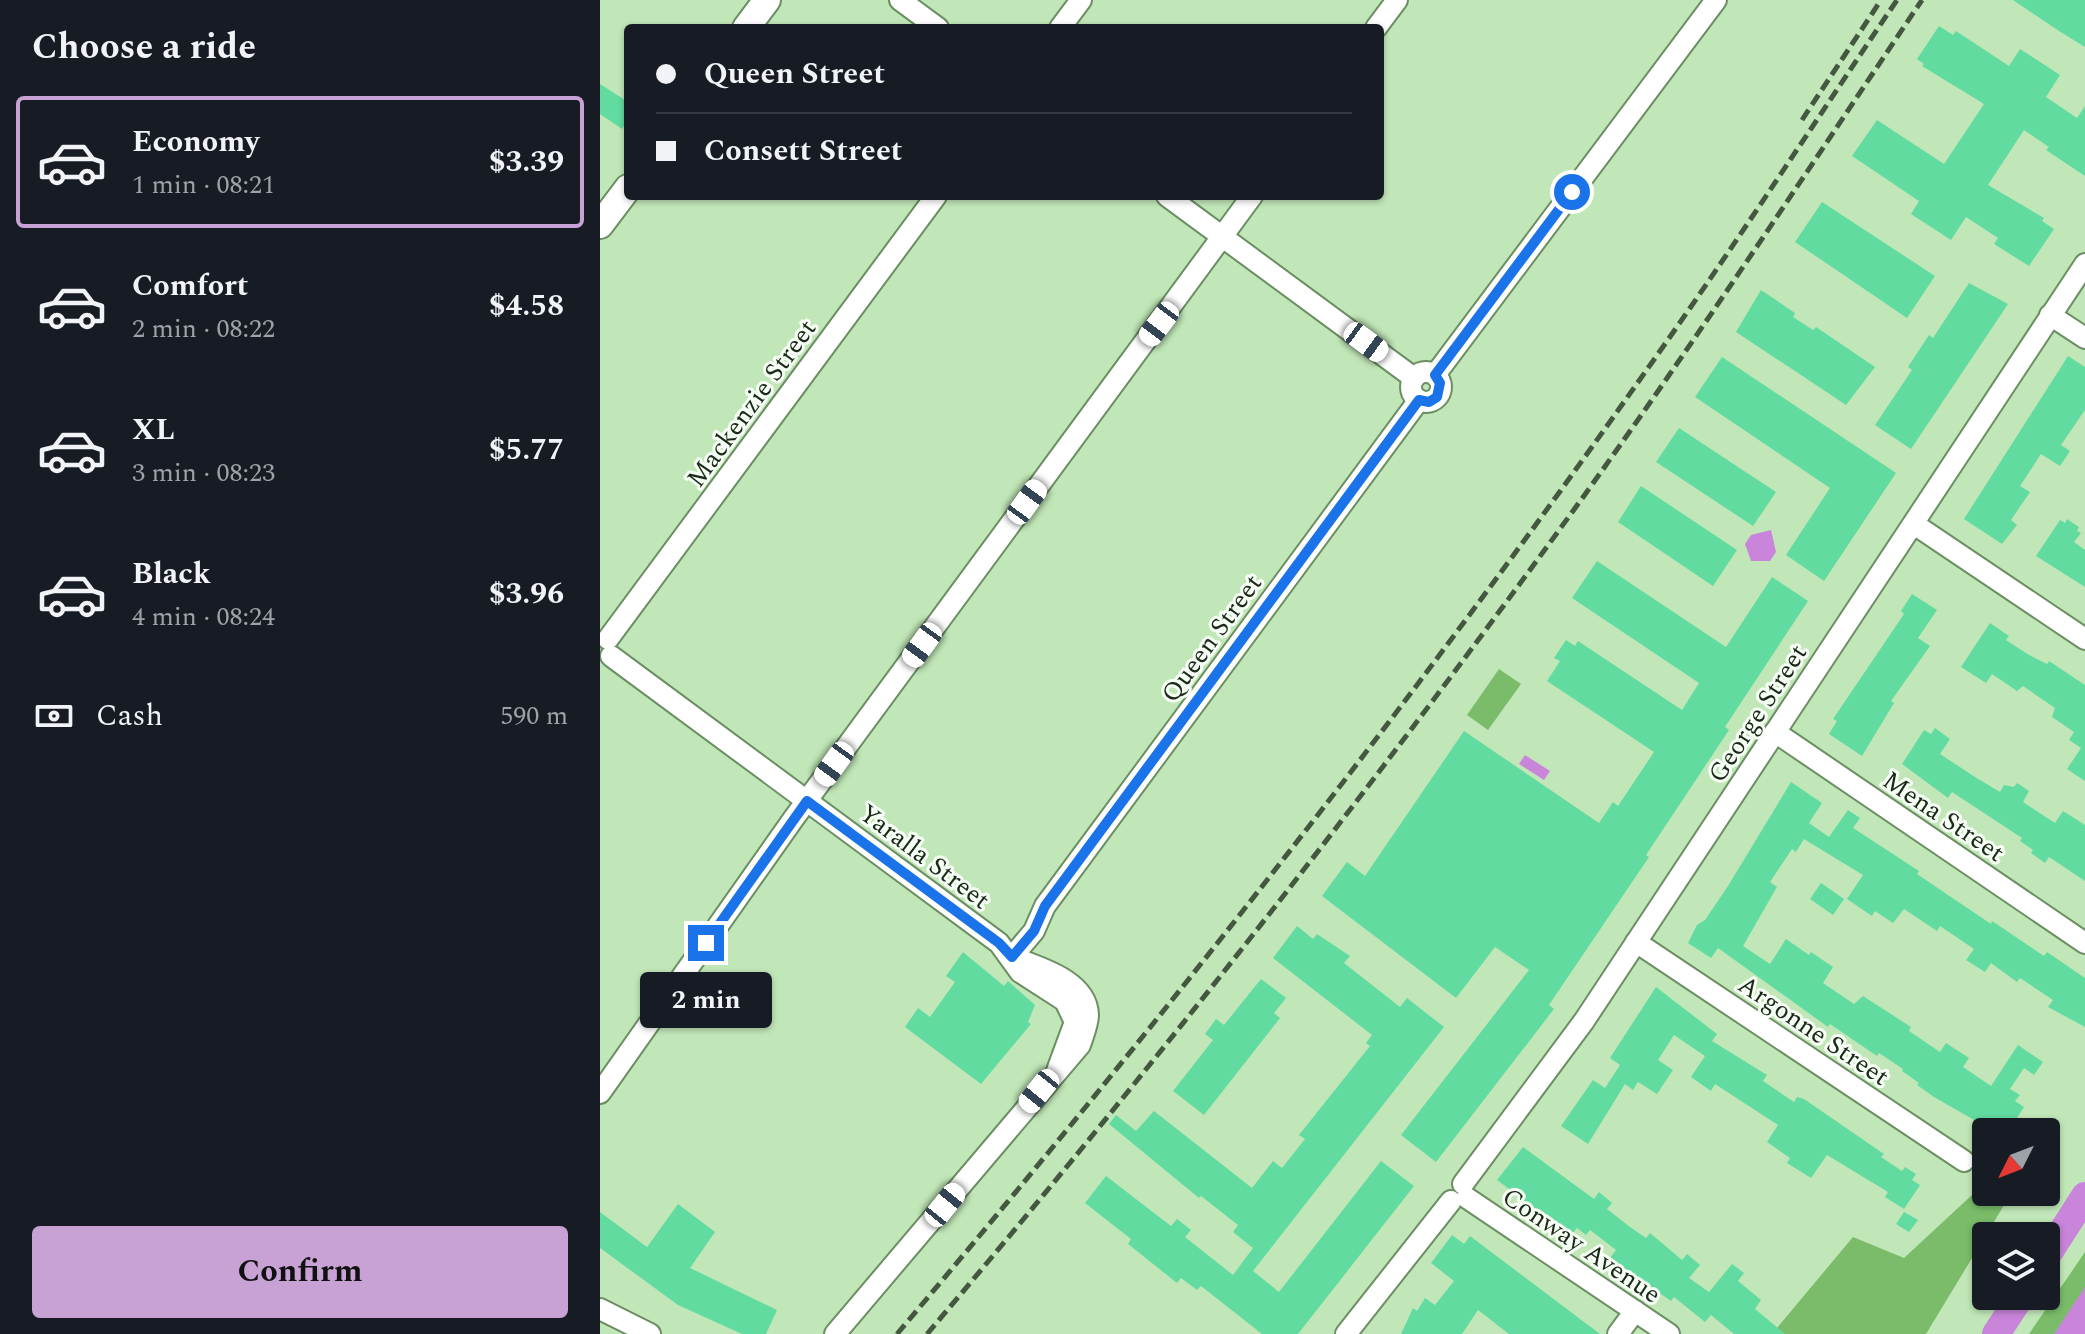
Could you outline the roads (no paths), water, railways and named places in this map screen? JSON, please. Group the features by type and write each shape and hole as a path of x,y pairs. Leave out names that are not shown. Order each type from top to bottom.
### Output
{"main road":[{"path":"749,24 767,0"},
{"path":"600,225 624,193"}],"street":[{"path":"900,0 933,24"},
{"path":"1063,24 1081,0"},
{"path":"1379,24 1397,0"},
{"path":"1172,200 1425,376 1716,0"},
{"name":"Mackenzie Street","path":"605,648 933,200"},
{"path":"600,1093 807,801 1249,200"},
{"name":"George Street","path":"1346,1334 1460,1194 1524,1106 2085,264"},
{"path":"2050,315 2085,338"},
{"name":"Queen Street","path":"1012,957 1016,933 1045,906 1419,400 1411,390 1425,376"},
{"path":"1914,524 2085,639"},
{"name":"Yaralla Street","path":"605,648 999,943 1012,957"},
{"name":"Mena Street","path":"1775,732 2085,943"},
{"name":"Argonne Street","path":"1636,942 1964,1161"},
{"path":"835,1334 1058,1068 1071,1060 1080,1045 1088,1015 1084,1000 1076,989 1053,974 1012,957"},
{"name":"Conway Avenue","path":"1460,1194 1669,1334"},
{"path":"600,1309 650,1334"},
{"path":"1618,1334 1635,1311"}],"waterway":[{"path":"2060,1235 2085,1196"},
{"path":"1996,1334 2012,1310"}],"railway":[{"path":"1802,120 1881,0"},
{"path":"897,1334 1188,980 1468,616 1680,322 1897,0"},
{"path":"927,1334 1177,1031 1496,616 1662,385 1922,0"}]}
